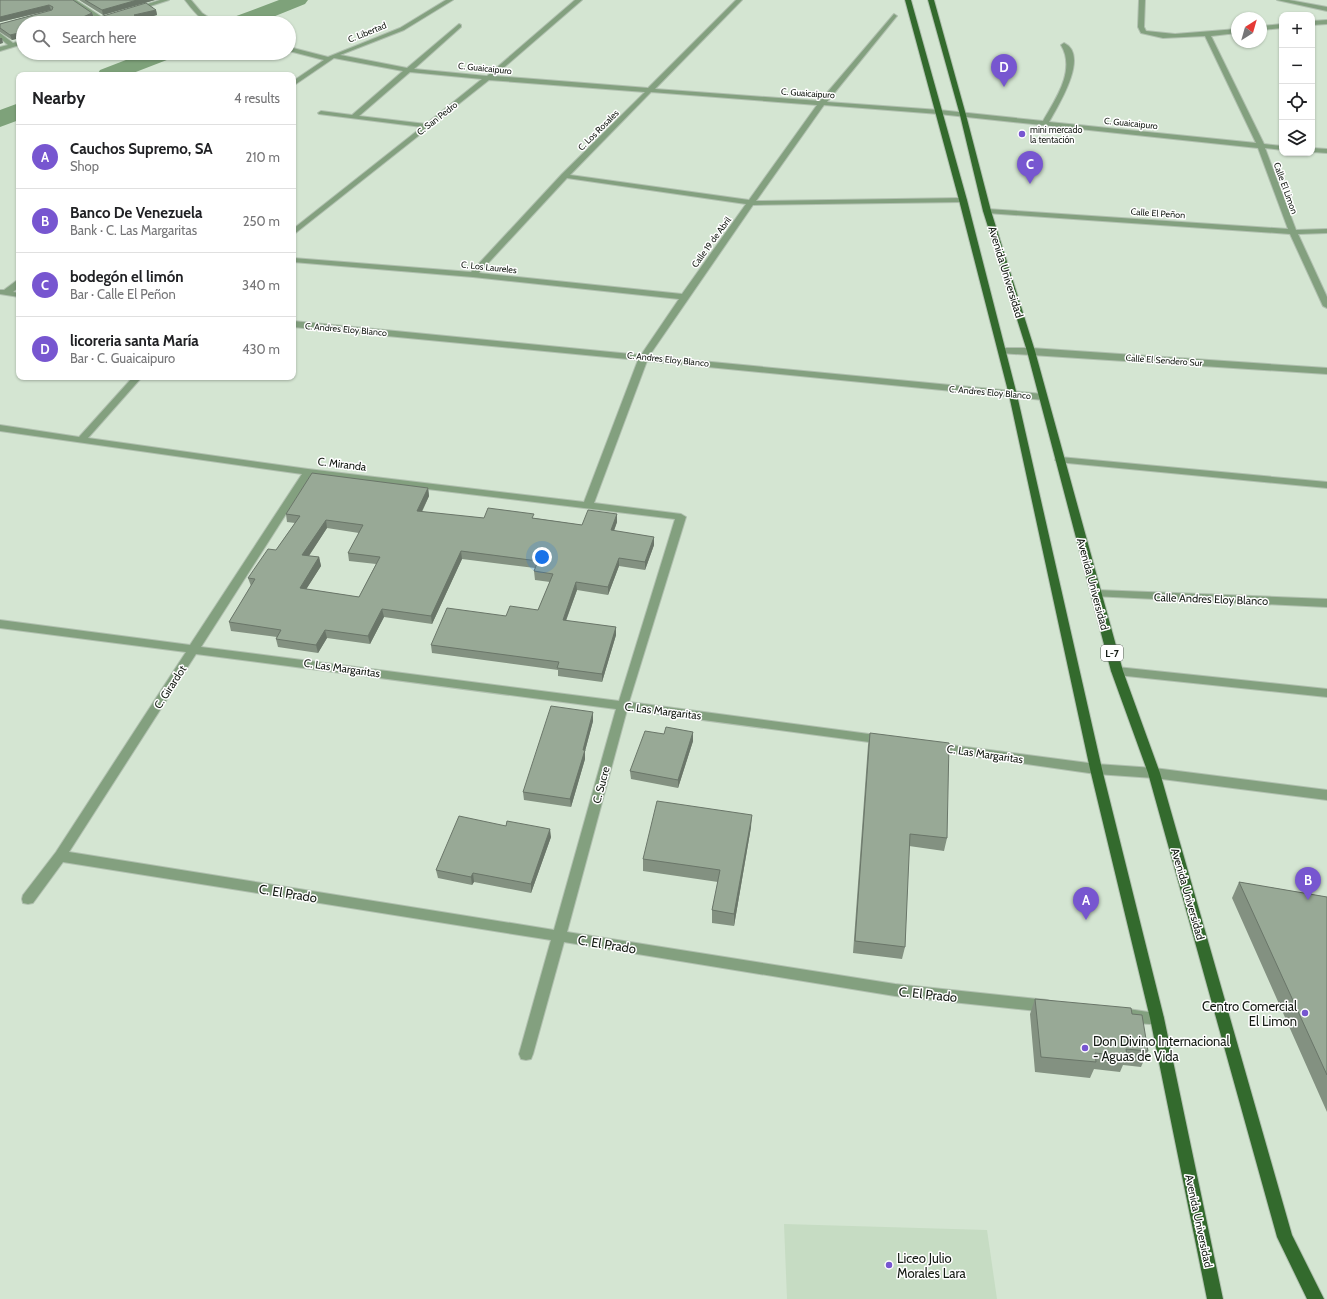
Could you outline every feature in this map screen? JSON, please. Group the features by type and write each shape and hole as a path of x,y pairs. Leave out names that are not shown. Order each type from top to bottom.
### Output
{"main road":[{"name":"Avenida Universidad","path":"908,0 963,200 1013,395 1096,769 1157,1018 1215,1299"},
{"name":"Avenida Universidad","path":"931,0 964,115 987,211 1031,351 1118,671 1154,773 1285,1237 1316,1299"}],"street":[{"path":"72,0 97,16"},
{"path":"130,10 166,0"},
{"path":"188,0 203,16"},
{"name":"C. Libertad","path":"296,82 331,58 402,29 450,0"},
{"name":"C. San Pedro","path":"296,231 488,78 579,0"},
{"name":"C. Los Rosales","path":"473,275 565,176 739,0"},
{"path":"1142,0 1141,27 1143,32 1155,35 1207,34 1231,32"},
{"path":"1280,0 1327,9"},
{"name":"Calle 19 de Abril","path":"588,505 644,357 684,297 822,103 894,16"},
{"path":"1315,23 1327,22"},
{"path":"354,117 459,26"},
{"path":"1267,27 1279,26"},
{"name":"Calle El Limon","path":"1207,34 1261,146 1293,232 1327,306"},
{"path":"0,35 12,45"},
{"path":"0,49 16,44"},
{"path":"1045,123 1070,72 1071,56 1064,45"},
{"name":"C. Guaicaipuro","path":"296,50 331,58 410,70 488,78 939,112 1279,148"},
{"path":"321,113 428,126"},
{"path":"1315,150 1327,151"},
{"path":"565,176 752,203 963,200"},
{"name":"Calle El Peñon","path":"987,211 1293,232 1327,231"},
{"name":"C. Los Laureles","path":"296,260 473,275 684,297"},
{"path":"3,293 16,285"},
{"path":"3,293 16,294"},
{"name":"C. Andres Eloy Blanco","path":"296,324 1043,397"},
{"name":"Calle El Sendero Sur","path":"1002,351 1031,351 1327,371"},
{"path":"82,439 135,380"},
{"name":"C. Miranda","path":"0,428 308,472 681,517"},
{"path":"1060,460 1327,485"},
{"name":"C. Girardot","path":"28,899 60,856 308,472"},
{"name":"C. Sucre","path":"526,1054 623,705 681,517"},
{"name":"Calle Andres Eloy Blanco","path":"1096,594 1327,603"},
{"name":"C. Las Margaritas","path":"0,624 195,648 895,741"},
{"path":"1118,671 1327,693"},
{"name":"C. Las Margaritas","path":"926,746 1096,769 1154,773 1327,795"},
{"name":"C. El Prado","path":"60,856 895,990 1062,1008"},
{"path":"1118,1014 1157,1018"}],"shaded area":[{"name":"Liceo Julio Morales Lara","path":"784,1224 987,1230 997,1299 787,1299"}],"building":[{"path":"0,0 73,0 92,13 85,16 30,16 52,10 53,7 49,5 0,17"},
{"path":"85,0 137,0 102,10"},
{"path":"146,3 156,10 134,15 136,16 103,16"},
{"path":"16,20 16,34 10,35 0,28 0,24"},
{"path":"312,473 428,488 417,511 484,518 488,508 534,514 532,518 582,525 588,510 617,514 611,530 654,537 645,562 619,558 608,587 576,582 563,620 616,627 602,674 557,668 559,662 431,645 447,608 506,616 510,606 538,610 553,574 534,571 538,561 461,551 431,616 382,609 368,636 325,630 316,645 276,639 281,630 229,622 255,579 248,578 268,549 276,550 300,516 286,514","holes":["326,520 363,525 348,553 380,557 359,597 300,588 319,557 302,555"]},
{"path":"551,706 593,712 583,750 585,750 570,799 523,792"},
{"path":"666,727 693,732 678,780 630,771 645,731 664,734"},
{"path":"870,733 949,743 947,838 910,834 905,947 855,941"},
{"path":"657,801 752,815 734,914 712,910 720,870 643,859"},
{"path":"459,816 506,826 507,821 550,829 531,884 473,873 471,877 436,870"},
{"name":"Centro Comercial El Limon","path":"1239,882 1327,897 1327,1075"},
{"name":"Don Divino Internacional - Aguas de Vida","path":"1035,999 1131,1008 1132,1014 1142,1015 1148,1051 1126,1049 1127,1056 1095,1053 1096,1062 1041,1057"}],"waterway":[{"path":"257,16 298,0"},
{"path":"116,72 146,60"},
{"path":"0,120 16,112"}],"place":[{"name":"licoreria santa María","path":"1004,87"},
{"name":"mini mercado la tentación","path":"1022,134"},
{"name":"bodegón el limón","path":"1030,184"},
{"name":"Banco De Venezuela","path":"1308,900"},
{"name":"Cauchos Supremo, SA","path":"1086,920"},
{"name":"Centro Comercial El Limon","path":"1305,1013"},
{"name":"Don Divino Internacional - Aguas de Vida","path":"1085,1048"},
{"name":"Liceo Julio Morales Lara","path":"889,1265"}]}
